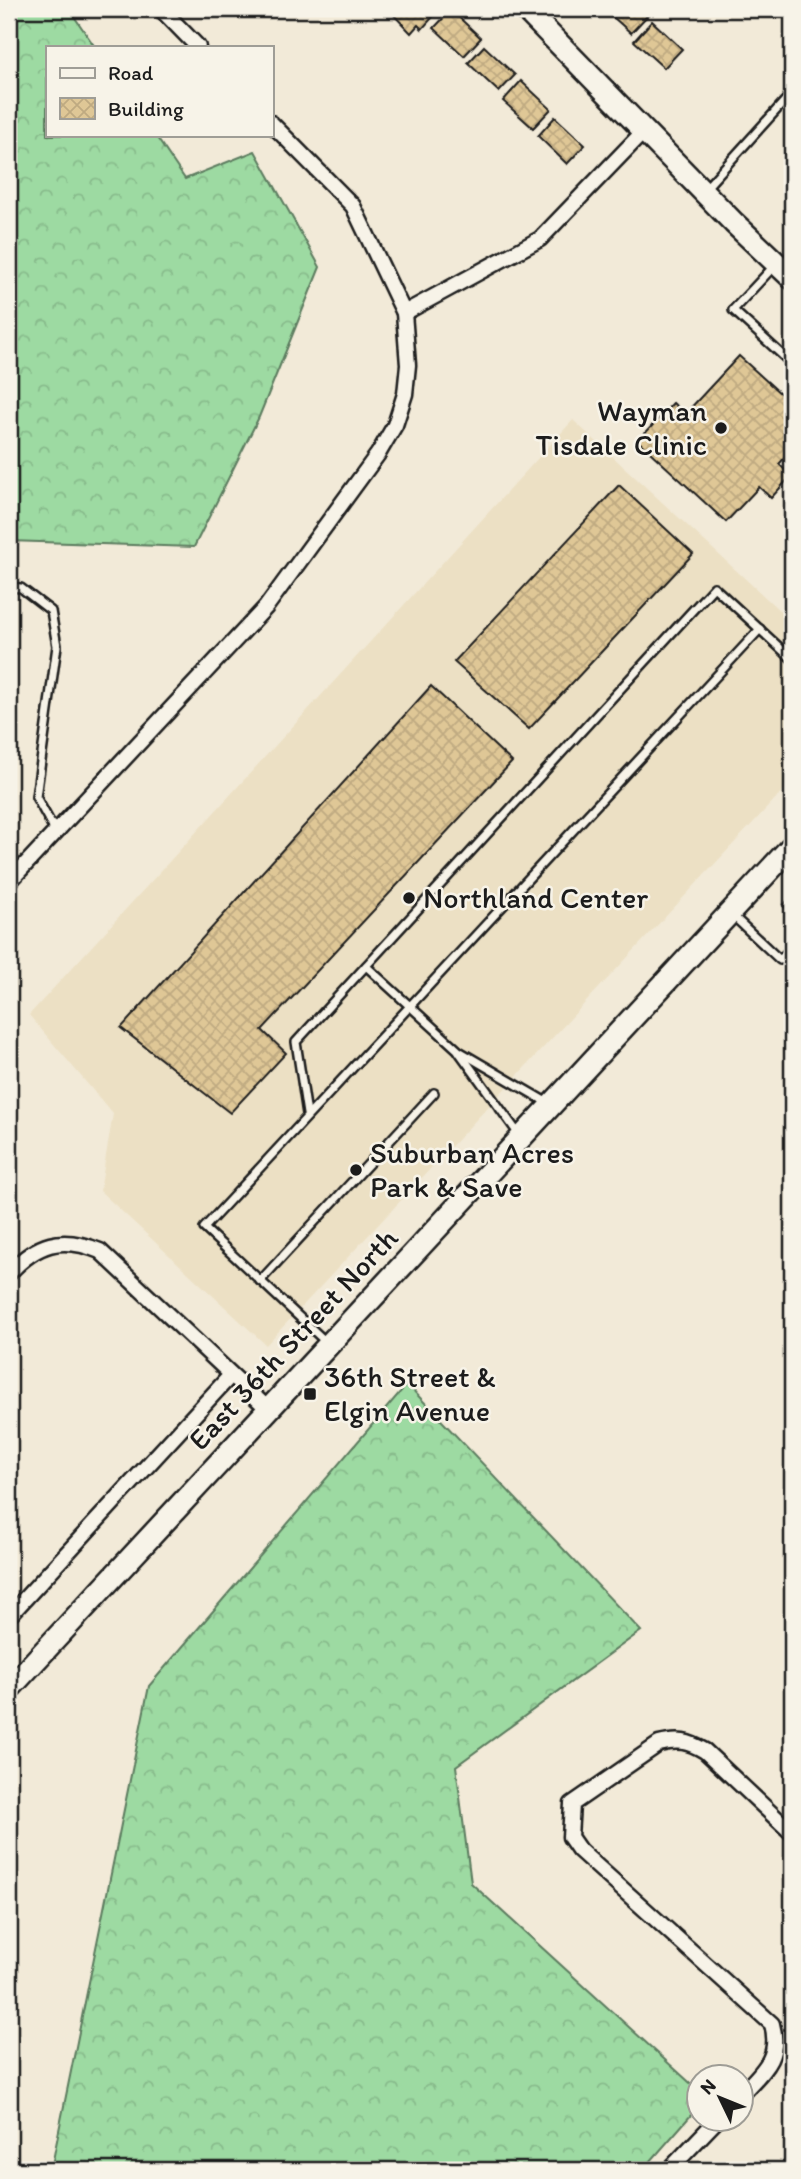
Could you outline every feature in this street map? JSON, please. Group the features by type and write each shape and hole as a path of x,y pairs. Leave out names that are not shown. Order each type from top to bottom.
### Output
{"main road":[{"path":"525,9 784,271"},
{"name":"East 36th Street North","path":"9,1689 730,913 790,854"}],"street":[{"path":"161,9 197,46"},
{"path":"9,882 266,607 378,454 395,425 405,394 408,365 404,313 353,206 273,125"},
{"path":"404,313 540,239 645,130"},
{"path":"9,1273 41,1247 60,1242 80,1243 100,1251 268,1409"},
{"name":"East 36th Street North","path":"9,1616 231,1376"},
{"path":"756,2077 770,2063 775,2050 772,2024 579,1850 570,1837 572,1804 659,1744 674,1740 690,1742 705,1751 792,1833"},
{"path":"669,2170 703,2134"}],"lane":[{"path":"703,191 792,93"},
{"path":"784,271 733,310 792,364"},
{"path":"9,587 22,589 51,611 57,646 36,797 55,831"},
{"path":"307,1114 296,1042 714,587 792,659"},
{"path":"328,1344 204,1228 760,629"},
{"path":"730,913 780,960 792,947"},
{"path":"366,966 459,1051 551,1106"},
{"path":"459,1051 487,1095 522,1138"},
{"path":"260,1281 434,1093"}],"shaded area":[{"name":"Northland Center","path":"573,420 792,622 792,781 266,1345 100,1191 113,1114 29,1015"}],"green space":[{"path":"9,9 69,9 94,46 46,46 46,136 156,136 185,179 255,151 320,267 259,417 194,547 9,541"},
{"path":"407,1384 641,1631 456,1766 471,1883 686,2079 686,2121 643,2170 51,2170 149,1686"}],"building":[{"path":"388,9 440,9 422,29 418,25 411,33"},
{"path":"604,9 641,9 648,15 631,33"},
{"path":"451,10 481,38 464,56 434,28"},
{"path":"652,21 682,49 664,68 634,41"},
{"path":"484,46 515,75 499,92 468,63"},
{"path":"521,81 551,109 533,128 503,101"},
{"path":"555,117 585,145 567,164 538,136"},
{"name":"Wayman Tisdale Clinic","path":"739,356 792,404 792,450 779,464 791,476 771,498 759,487 726,522 638,441 673,403 685,414"},
{"path":"619,485 693,554 529,729 454,662"},
{"path":"431,686 512,762 262,1030 286,1053 230,1113 121,1028"},
{"path":"792,895 792,914 783,906"}],"place":[{"name":"Wayman Tisdale Clinic","path":"721,428"},
{"name":"Northland Center","path":"409,898"},
{"name":"Suburban Acres Park & Save","path":"356,1170"},
{"name":"36th Street & Elgin Avenue","path":"310,1394"}]}
